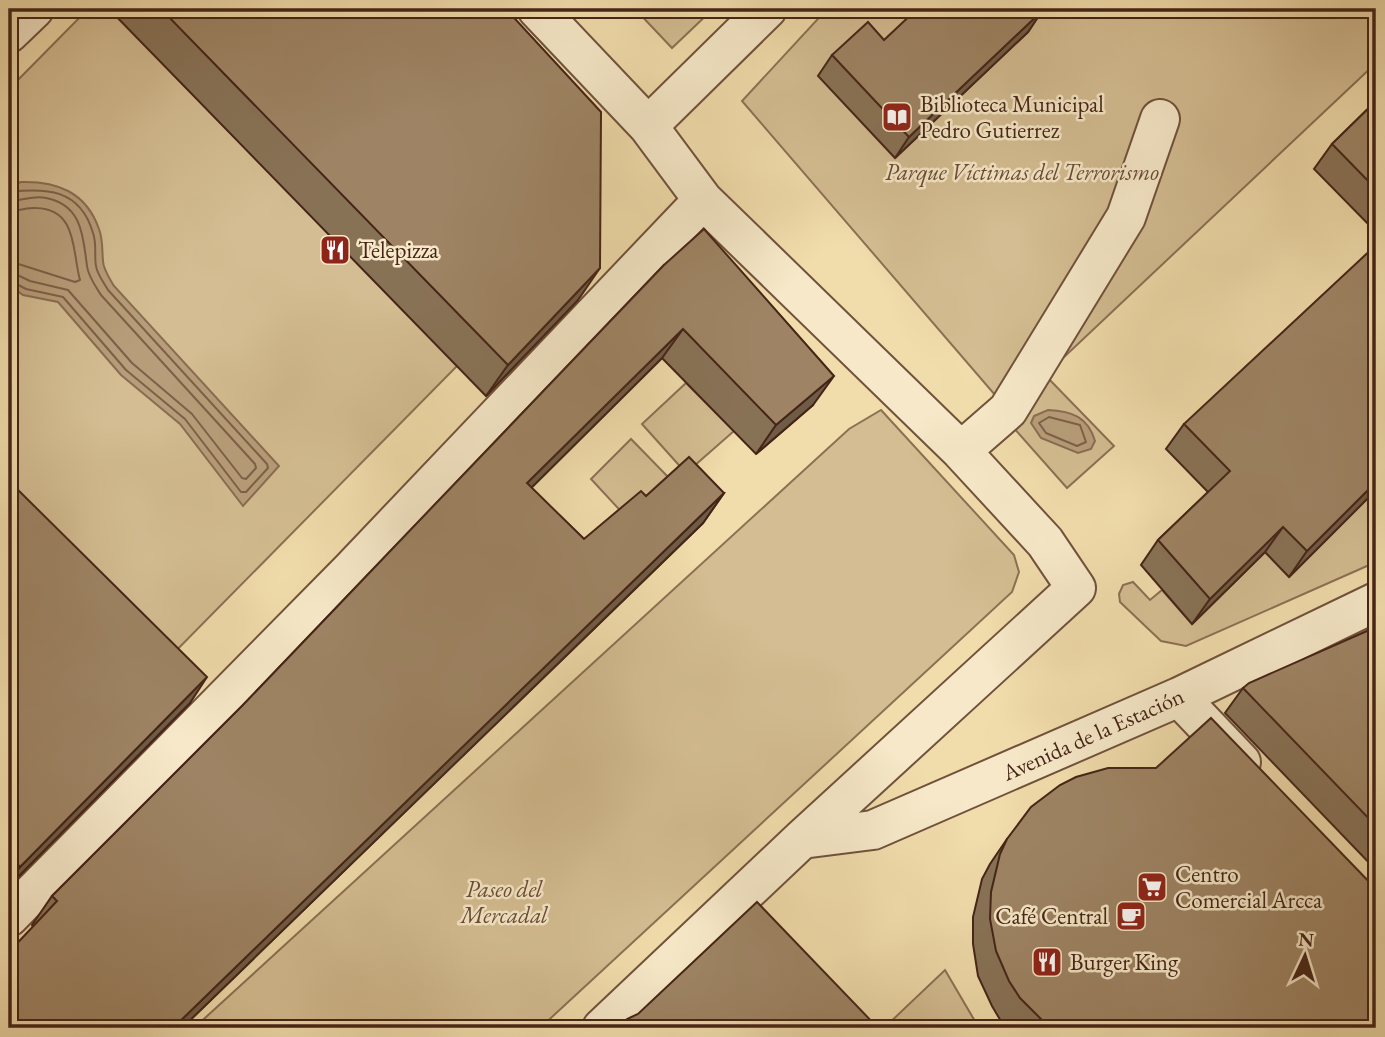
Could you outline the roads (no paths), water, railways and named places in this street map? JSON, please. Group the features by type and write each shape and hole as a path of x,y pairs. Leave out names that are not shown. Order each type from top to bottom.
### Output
{"street":[{"path":"9,33 33,9"},
{"path":"537,9 648,126 703,200 961,451 1045,542 1076,588 802,839 602,1028"},
{"path":"648,126 767,9"},
{"path":"961,451 1008,410 1126,217 1160,119"},
{"path":"9,917 351,570 703,200"},
{"name":"Avenida de la Estación","path":"802,839 873,830 1178,697 1376,602"},
{"path":"1178,697 1263,785"}],"water":[{"path":"21,182 47,184 69,191 86,206 99,229 103,264 114,286 279,466 243,506 180,424 121,375 58,302 23,295 9,285 9,186"},
{"path":"1048,410 1072,414 1083,421 1095,441 1091,449 1078,453 1041,438 1031,423 1034,416"}],"place":[{"name":"Biblioteca Municipal Pedro Gutierrez","path":"897,117"},
{"name":"Telepizza","path":"335,250"},
{"name":"Centro Comercial Arcca","path":"1152,887"},
{"name":"Café Central","path":"1131,916"},
{"name":"Burger King","path":"1047,962"}],"park label":[{"name":"Parque Víctimas del Terrorismo","path":"1022,172"},
{"name":"Paseo del Mercadal","path":"504,902"}]}
